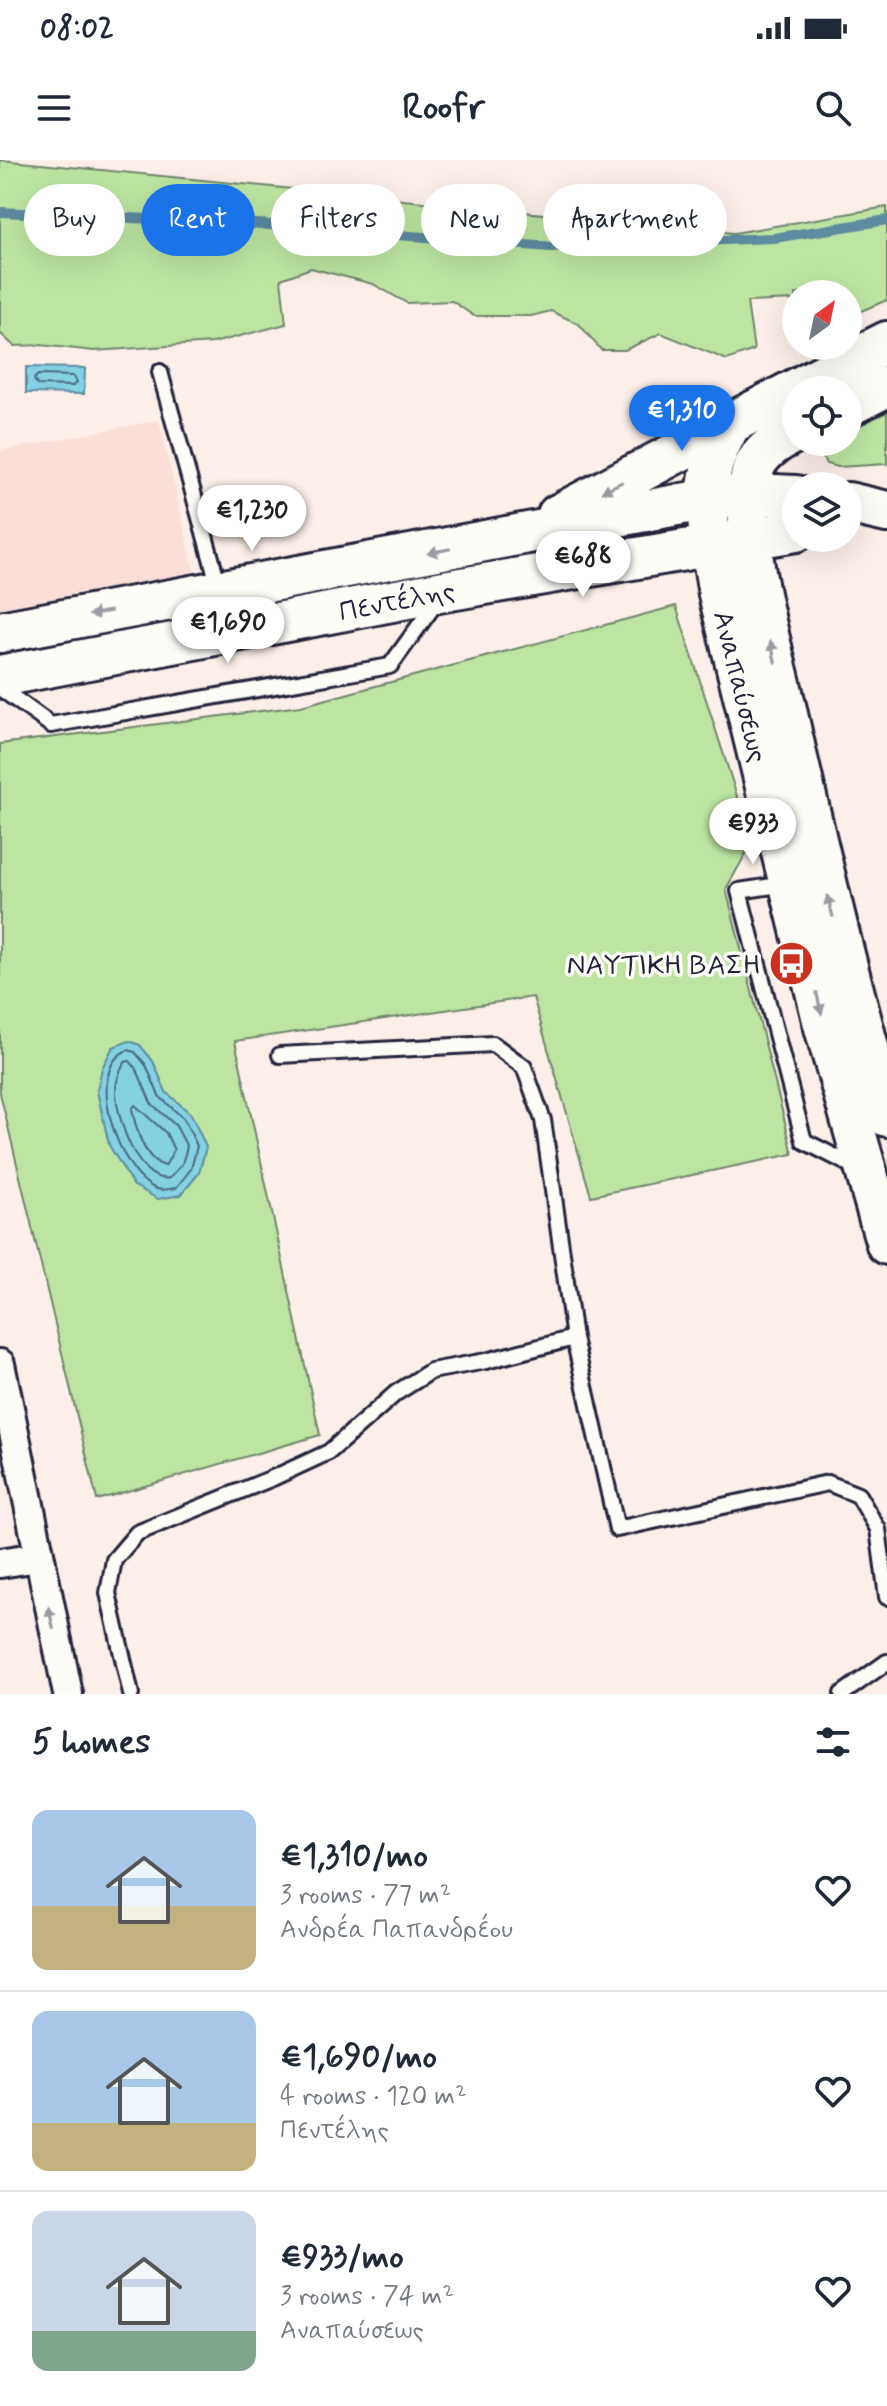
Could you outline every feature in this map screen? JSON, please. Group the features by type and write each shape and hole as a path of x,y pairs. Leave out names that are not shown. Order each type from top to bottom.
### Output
{"main road":[{"path":"515,537 887,342"},
{"path":"862,399 887,386"},
{"name":"Αναπαύσεως","path":"730,424 711,468 709,499 719,594 824,1024 887,1244"},
{"name":"Αναπαύσεως","path":"782,440 759,459 751,479 751,539 767,627 827,892 887,1116"},
{"name":"Πεντέλης","path":"0,632 709,499 750,494 782,495"},
{"path":"862,507 887,514"},
{"path":"862,520 887,514"},
{"name":"Πεντέλης","path":"0,676 444,591 782,533"}],"street":[{"path":"0,1364 68,1694"},
{"path":"0,1563 38,1557"}],"lane":[{"path":"160,372 221,591"},
{"path":"0,688 51,725 390,666 444,591"},
{"path":"790,883 739,891 804,1141 865,1172"},
{"path":"280,1055 493,1044 524,1067 543,1120 574,1338 617,1529 828,1483 858,1495 878,1529 887,1597"},
{"path":"131,1694 108,1593 114,1560 137,1533 329,1452 396,1393 431,1371 486,1361 574,1338"},
{"path":"842,1694 887,1662"}],"shaded area":[{"path":"159,420 194,569 191,578 0,619 0,451"}],"green space":[{"path":"0,160 241,184 141,184 141,256 255,256 255,185 271,187 271,256 405,256 405,200 421,202 421,256 527,256 527,212 543,214 543,256 727,256 727,232 887,207 887,300 862,311 862,280 782,280 782,301 747,302 754,350 727,360 661,333 625,350 601,350 579,324 551,311 531,316 474,316 452,301 407,303 373,284 311,268 281,279 286,324 213,343 94,351 41,345 14,346 0,333"},
{"path":"887,412 887,464 838,467 826,464 822,456 862,456 862,424"},
{"path":"676,606 752,843 726,889 793,1154 591,1196 533,997 235,1041 320,1435 97,1500 0,1093 0,744 301,706"}],"water":[{"path":"26,367 85,368 84,394 26,393"},
{"path":"129,1041 140,1045 153,1061 166,1092 191,1114 206,1147 199,1173 181,1195 158,1199 133,1185 109,1145 97,1091 102,1068 113,1047"}],"waterway":[{"path":"0,212 258,224 551,247 774,238 887,220"}],"place":[{"name":"ΝΑΥΤΙΚΗ ΒΑΣΗ","path":"792,964"}]}
